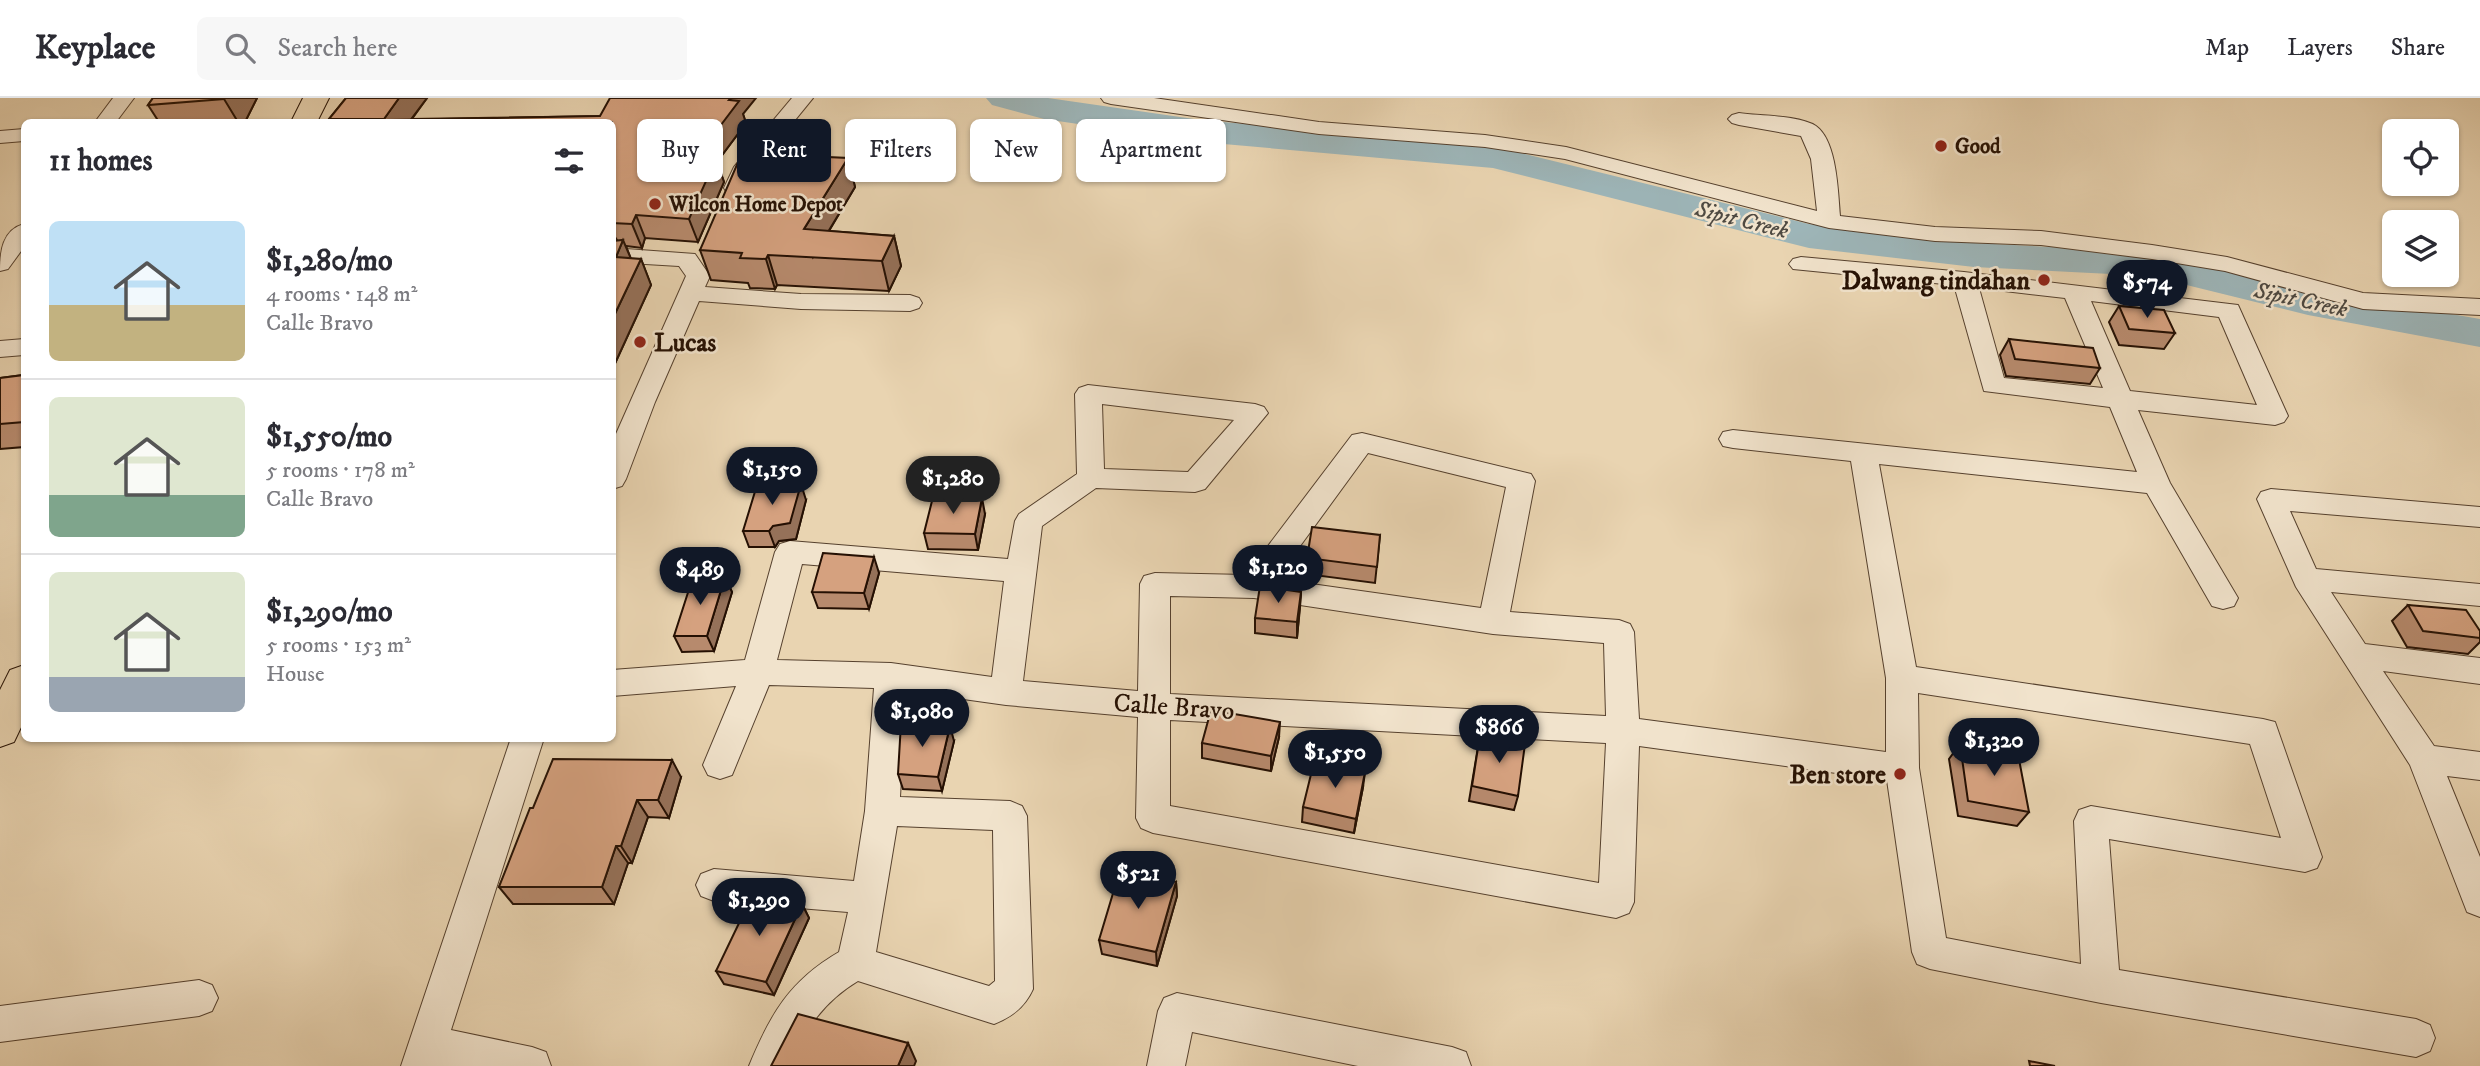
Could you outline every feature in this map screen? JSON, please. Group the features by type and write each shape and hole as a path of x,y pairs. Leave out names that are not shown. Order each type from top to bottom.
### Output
{"main road":[{"path":"306,119 316,98"}],"street":[{"path":"107,119 124,98"},
{"path":"727,207 742,172 803,98"},
{"path":"1111,98 1318,128 1485,141 1566,153 1791,214 1829,221 1936,234 2041,238 2152,252 2227,264 2363,301 2480,307"},
{"path":"1739,119 1801,128 1812,134 1818,145 1829,221"},
{"path":"0,137 21,135"},
{"path":"0,228 21,228"},
{"path":"0,264 21,232"},
{"path":"616,254 687,259 699,274 765,301 857,305 910,303"},
{"path":"1801,264 1964,279 2229,310 2275,416 1993,385 1964,279"},
{"path":"616,469 642,402 699,274"},
{"path":"2075,292 2156,484 2223,598"},
{"path":"0,349 21,347"},
{"path":"1006,692 1020,571 1029,521 1091,478 1195,482 1255,413 1088,394 1091,478"},
{"path":"1733,439 2156,484"},
{"path":"1254,587 1362,442 1521,481 1493,622"},
{"path":"1863,453 1902,678 1902,768 1930,952 2101,985 2416,1038"},
{"path":"2478,892 2424,759 2306,579 2272,499 2480,517"},
{"path":"720,765 758,672 790,552 1020,571"},
{"path":"2306,579 2480,595"},
{"path":"1155,584 1254,587 1493,622 1619,632 1623,730 1616,902 1153,818 1155,584"},
{"path":"2357,655 2480,671"},
{"name":"Calle Bravo","path":"616,683 758,672 891,676 1006,692 1154,706 1623,730 1902,768"},
{"path":"855,963 869,898 882,811 891,676"},
{"path":"1902,678 2263,732 2305,857 2091,821 2101,985"},
{"path":"527,742 423,1055 532,1066"},
{"path":"2424,759 2480,765"},
{"path":"768,1066 798,1005 823,980 855,963 994,1006 1014,989 1010,816 882,811"},
{"path":"714,885 869,898"},
{"path":"0,1024 199,998"},
{"path":"1166,1066 1177,1011 1452,1066"}],"building":[{"path":"153,98 225,98 148,105"},
{"path":"346,98 399,98 384,119 329,119"},
{"path":"610,98 731,98 729,100 739,101 723,122 723,119 637,119 637,182 706,182 689,219 636,215 632,224 616,223 616,119 440,119 600,116"},
{"path":"831,157 845,158 845,163 804,229 894,236 882,261 768,255 766,259 740,258 742,253 700,250 737,165 737,182 831,182"},
{"path":"623,240 616,257 616,241"},
{"path":"616,257 641,259 616,312"},
{"path":"2119,306 2164,310 2175,333 2129,329"},
{"path":"2009,339 2093,348 2100,368 2015,359"},
{"path":"21,375 21,422 0,424 0,378"},
{"path":"801,484 790,523 773,526 769,531 743,531 757,485"},
{"path":"933,497 982,498 975,534 924,533"},
{"path":"1312,527 1380,535 1377,567 1307,558"},
{"path":"823,553 874,557 864,593 812,592"},
{"path":"693,577 725,577 707,636 674,636"},
{"path":"1260,586 1301,592 1297,622 1255,618"},
{"path":"2408,605 2466,610 2480,631 2480,638 2423,631"},
{"path":"1211,710 1280,722 1271,756 1202,743"},
{"path":"901,723 950,726 938,777 898,774"},
{"path":"1480,735 1525,744 1518,796 1472,786"},
{"path":"1960,744 2018,754 2029,812 1968,801"},
{"path":"553,759 672,760 658,800 637,800 621,846 616,846 602,887 499,887 530,808 533,808"},
{"path":"1314,762 1365,772 1356,819 1303,807"},
{"path":"1120,870 1176,882 1156,952 1099,940"},
{"path":"753,894 802,904 766,982 716,971"},
{"path":"798,1014 908,1043 898,1066 771,1066"},
{"path":"2029,1061 2055,1066 2030,1066"}],"waterway":[{"name":"Sipit Creek","path":"1004,98 1044,108 1201,131 1493,157 1809,236 1974,255 2150,264 2308,302 2480,333"}],"place":[{"name":"Good","path":"1941,146"},
{"name":"Wilcon Home Depot","path":"655,204"},
{"name":"Dalwang tindahan","path":"2044,280"},
{"name":"Lucas","path":"640,342"},
{"name":"Ben store","path":"1900,774"}]}
